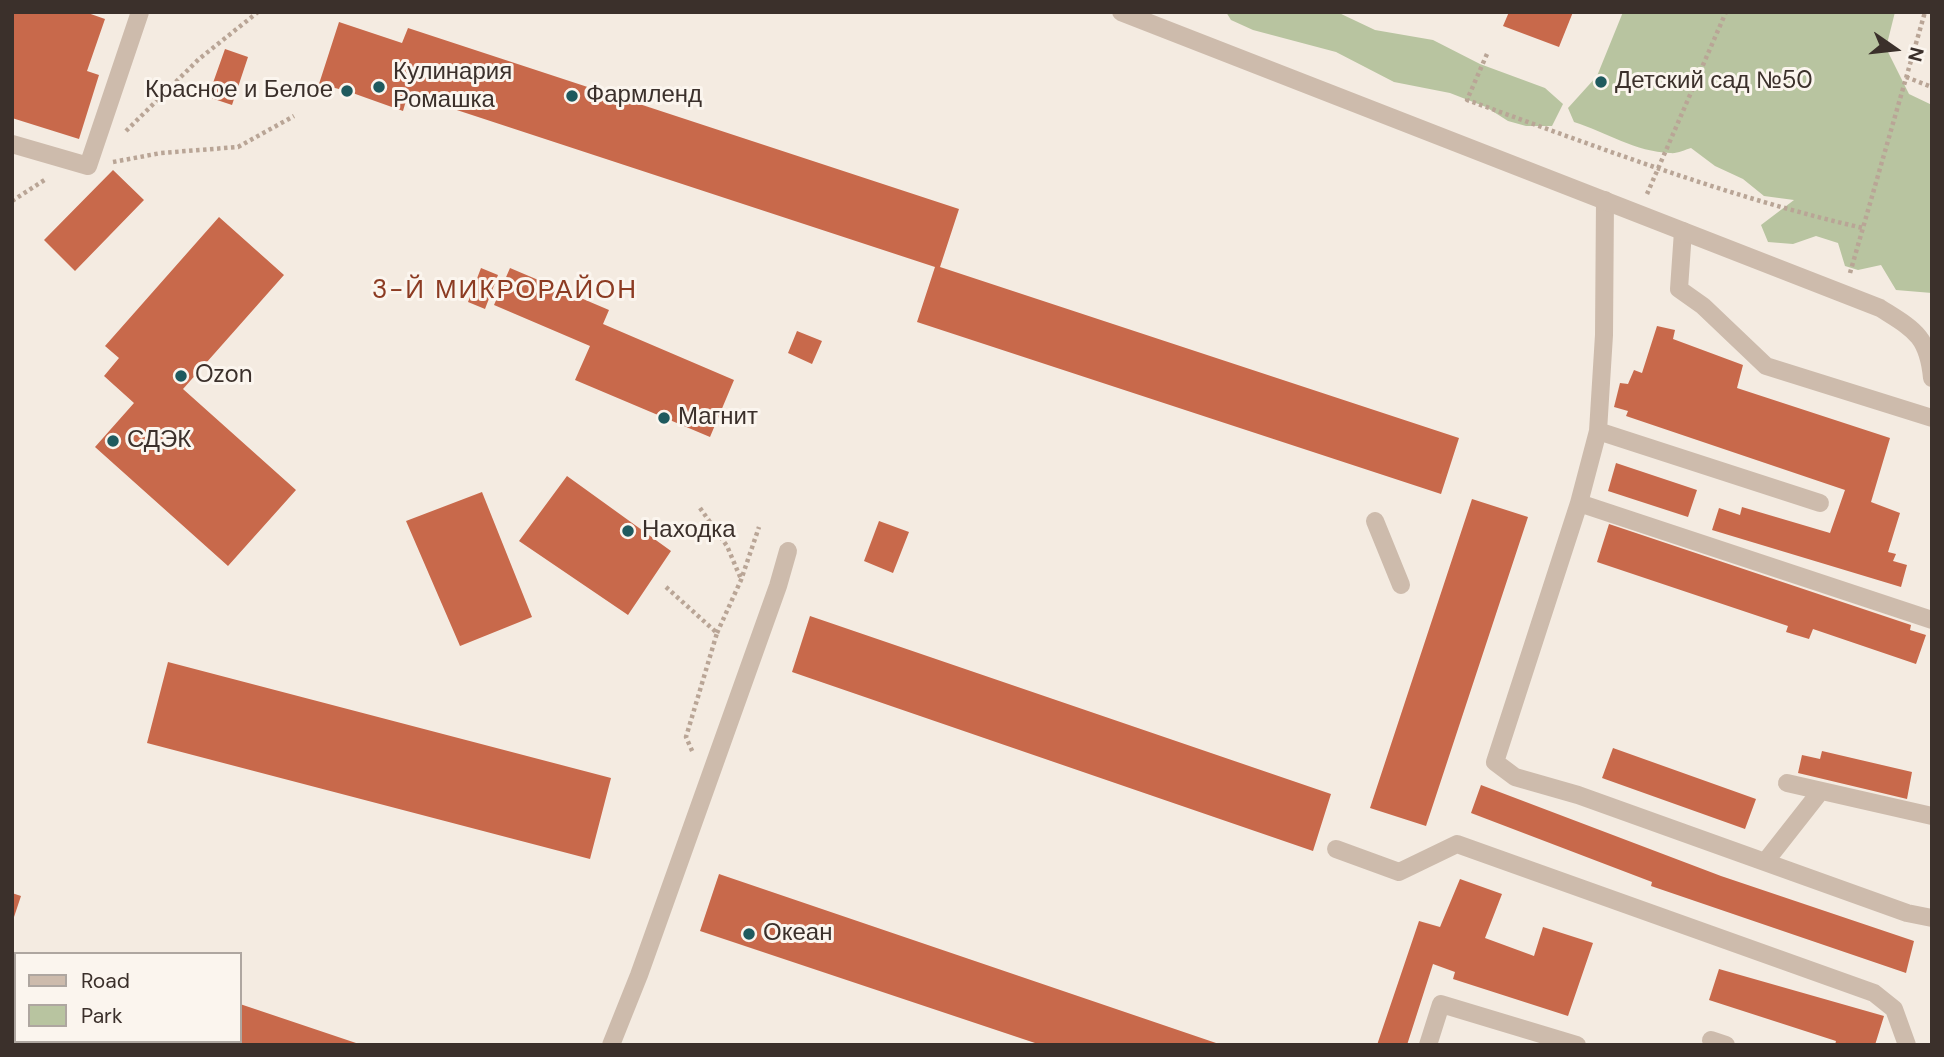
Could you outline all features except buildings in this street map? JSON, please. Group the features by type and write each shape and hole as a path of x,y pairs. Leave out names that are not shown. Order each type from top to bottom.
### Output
{"street":[{"path":"12,144 88,166 140,12"},
{"path":"1124,13 1880,308 1918,332 1931,359 1932,378"},
{"path":"1605,200 1604,335 1598,431 1579,503 1495,762 1515,777 1578,795 1907,913 1932,918"},
{"path":"1683,231 1679,289 1703,306 1766,366 1932,418"},
{"path":"1598,431 1820,503"},
{"path":"1579,503 1932,620"},
{"path":"1375,521 1401,584"},
{"path":"611,1045 639,975 778,586 788,551"},
{"path":"1787,783 1932,816"},
{"path":"1765,862 1820,792"},
{"path":"1336,849 1399,872 1457,844 1874,993 1894,1009 1907,1045"},
{"path":"1428,1045 1441,1004 1577,1045"}],"path":[{"path":"124,132 199,59 258,12"},
{"path":"1638,213 1727,12"},
{"path":"1844,293 1925,12"},
{"path":"1487,54 1467,100 1658,169 1795,212 1863,228"},
{"path":"1906,77 1932,87"},
{"path":"12,201 40,181 88,166 161,153 238,147 294,116"},
{"path":"700,508 727,546 741,580"},
{"path":"712,769 695,757 686,737 717,634 741,580 759,527"},
{"path":"666,587 717,634"}],"green space":[{"path":"1226,12 1337,12 1375,30 1433,40 1480,64 1545,88 1563,104 1552,126 1526,126 1508,121 1486,107 1450,93 1394,82 1336,52 1253,30 1231,20"},
{"path":"1623,12 1895,12 1886,48 1909,94 1932,105 1932,293 1896,290 1881,265 1858,270 1845,266 1838,243 1816,236 1793,244 1768,242 1761,225 1794,200 1764,196 1743,179 1715,166 1691,148 1673,153 1657,152 1574,122 1568,108 1597,76"}],"place":[{"name":"Детский сад №50","path":"1601,82"},
{"name":"Кулинария Ромашка","path":"379,87"},
{"name":"Красное и Белое","path":"347,91"},
{"name":"Фармленд","path":"572,96"},
{"name":"Ozon","path":"181,376"},
{"name":"Магнит","path":"664,418"},
{"name":"СДЭК","path":"113,441"},
{"name":"Находка","path":"628,531"},
{"name":"Океан","path":"749,934"}],"district":[{"name":"3-Й МИКРОРАЙОН","path":"505,291"}]}
